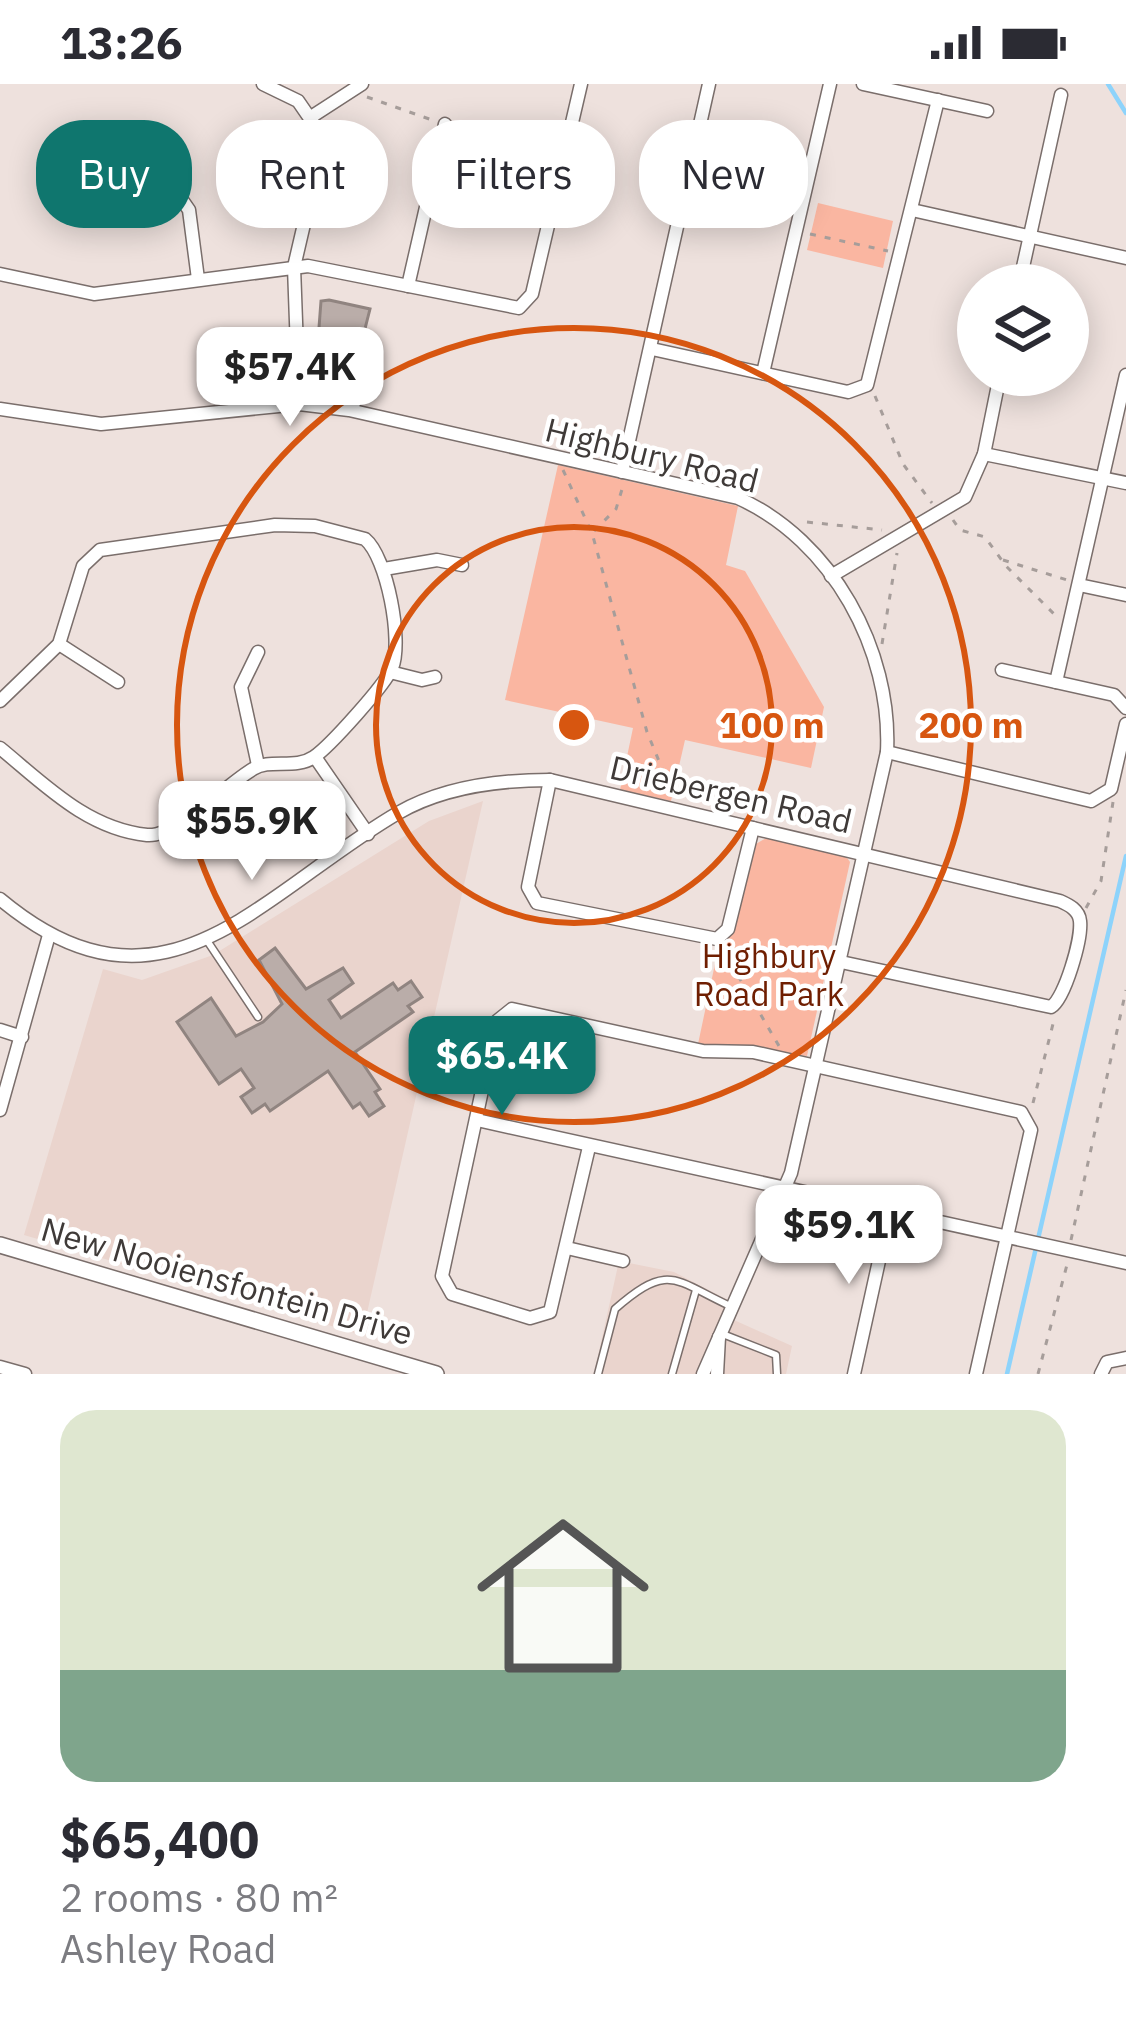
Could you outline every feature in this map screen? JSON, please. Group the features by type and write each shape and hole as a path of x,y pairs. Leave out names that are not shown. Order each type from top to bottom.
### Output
{"street":[{"path":"263,84 298,100 311,117 320,150 294,267 301,297 299,404"},
{"path":"0,274 94,293 294,267 408,286 497,308 519,308 532,294 581,84"},
{"path":"625,472 710,84"},
{"path":"763,373 830,84"},
{"path":"863,84 986,111"},
{"path":"311,117 359,87"},
{"path":"1023,264 1061,95"},
{"path":"652,349 848,392 867,385 938,100"},
{"path":"912,210 1126,258"},
{"path":"191,228 198,279"},
{"path":"408,286 421,228"},
{"path":"1056,682 1126,375"},
{"path":"832,576 965,497 983,454 995,396"},
{"name":"Highbury Road","path":"0,409 101,424 299,404 355,412 625,472 760,508 800,536 832,576 878,664 887,701 887,752 786,1187 703,1374"},
{"path":"983,454 1126,483"},
{"path":"0,701 59,644 83,566 109,548 275,525 315,526 365,538 384,569 396,652 390,672 314,757 289,766 258,765 154,836 87,817 0,748"},
{"path":"384,569 437,560 463,566"},
{"path":"1079,585 1126,595"},
{"path":"59,644 118,682"},
{"path":"258,652 245,668 242,687 258,765"},
{"path":"1002,670 1114,695 1126,708"},
{"path":"390,672 422,680 435,677"},
{"path":"887,752 1091,801 1111,789 1126,724"},
{"path":"314,757 368,833"},
{"path":"550,780 528,887 537,902 717,939 728,929 753,828"},
{"name":"Driebergen Road","path":"0,899 49,935 131,959 173,952 206,938 368,833 434,797 488,783 550,780 1060,901 1078,915"},
{"path":"841,962 1051,1006 1063,997 1078,915"},
{"path":"0,1110 49,935"},
{"path":"590,1147 554,1308 545,1317 530,1318 452,1294 444,1287 442,1276 497,1021 512,1009 703,1052 783,1059 1025,1116 1030,1130 976,1374"},
{"path":"0,1030 22,1037"},
{"path":"477,1120 1126,1263"},
{"path":"854,1374 890,1210"},
{"name":"New Nooiensfontein Drive","path":"0,1245 436,1374"},
{"path":"567,1248 623,1261"},
{"name":"Highbury Road","path":"717,1374 720,1335"},
{"path":"1101,1374 1107,1362 1126,1358"},
{"path":"0,1366 26,1374"}],"lane":[{"path":"355,412 359,391"},
{"path":"206,938 258,1017"},
{"path":"598,1374 617,1306 663,1277 674,1276 730,1306"},
{"path":"672,1374 696,1290"},
{"path":"720,1335 776,1355 777,1374"}],"path":[{"path":"359,87 436,120"},
{"path":"796,231 901,256"},
{"path":"560,458 568,489 592,533 647,732 673,794 672,808"},
{"path":"592,533 616,509 625,472"},
{"path":"806,522 892,532 898,538 878,664"},
{"path":"1001,559 1079,585"},
{"path":"1078,915 1090,904 1101,881 1111,789"},
{"path":"717,939 783,1059"},
{"path":"1038,1374 1071,1250 1126,990"},
{"path":"1025,1116 1032,1108 1055,1022 1051,1006"}],"shaded area":[{"path":"483,801 362,1335 24,1235 103,969 142,980 213,955 429,821"},
{"path":"619,1261 674,1272 730,1301 725,1316 792,1346 786,1374 594,1374"}],"green space":[{"path":"818,203 893,221 883,268 807,250"},
{"path":"558,465 738,506 726,565 745,571 824,707 811,768 685,740 671,801 620,790 633,728 505,700"},
{"name":"Highbury Road Park","path":"768,837 845,855 850,862 807,1056 698,1044 719,945 732,930 754,845"}],"building":[{"path":"321,301 370,309 357,360 332,355 334,350 318,341"},
{"path":"275,948 306,989 343,968 353,983 329,1000 341,1018 393,983 398,990 411,981 422,997 408,1006 413,1012 355,1052 380,1089 375,1092 384,1106 369,1116 360,1103 353,1108 328,1071 270,1111 265,1104 252,1113 241,1097 254,1088 241,1069 219,1084 177,1022 211,998 236,1036 263,1022 282,1004 259,960"}],"waterway":[{"path":"1108,84 1126,113"},
{"path":"1007,1374 1126,856"}]}
